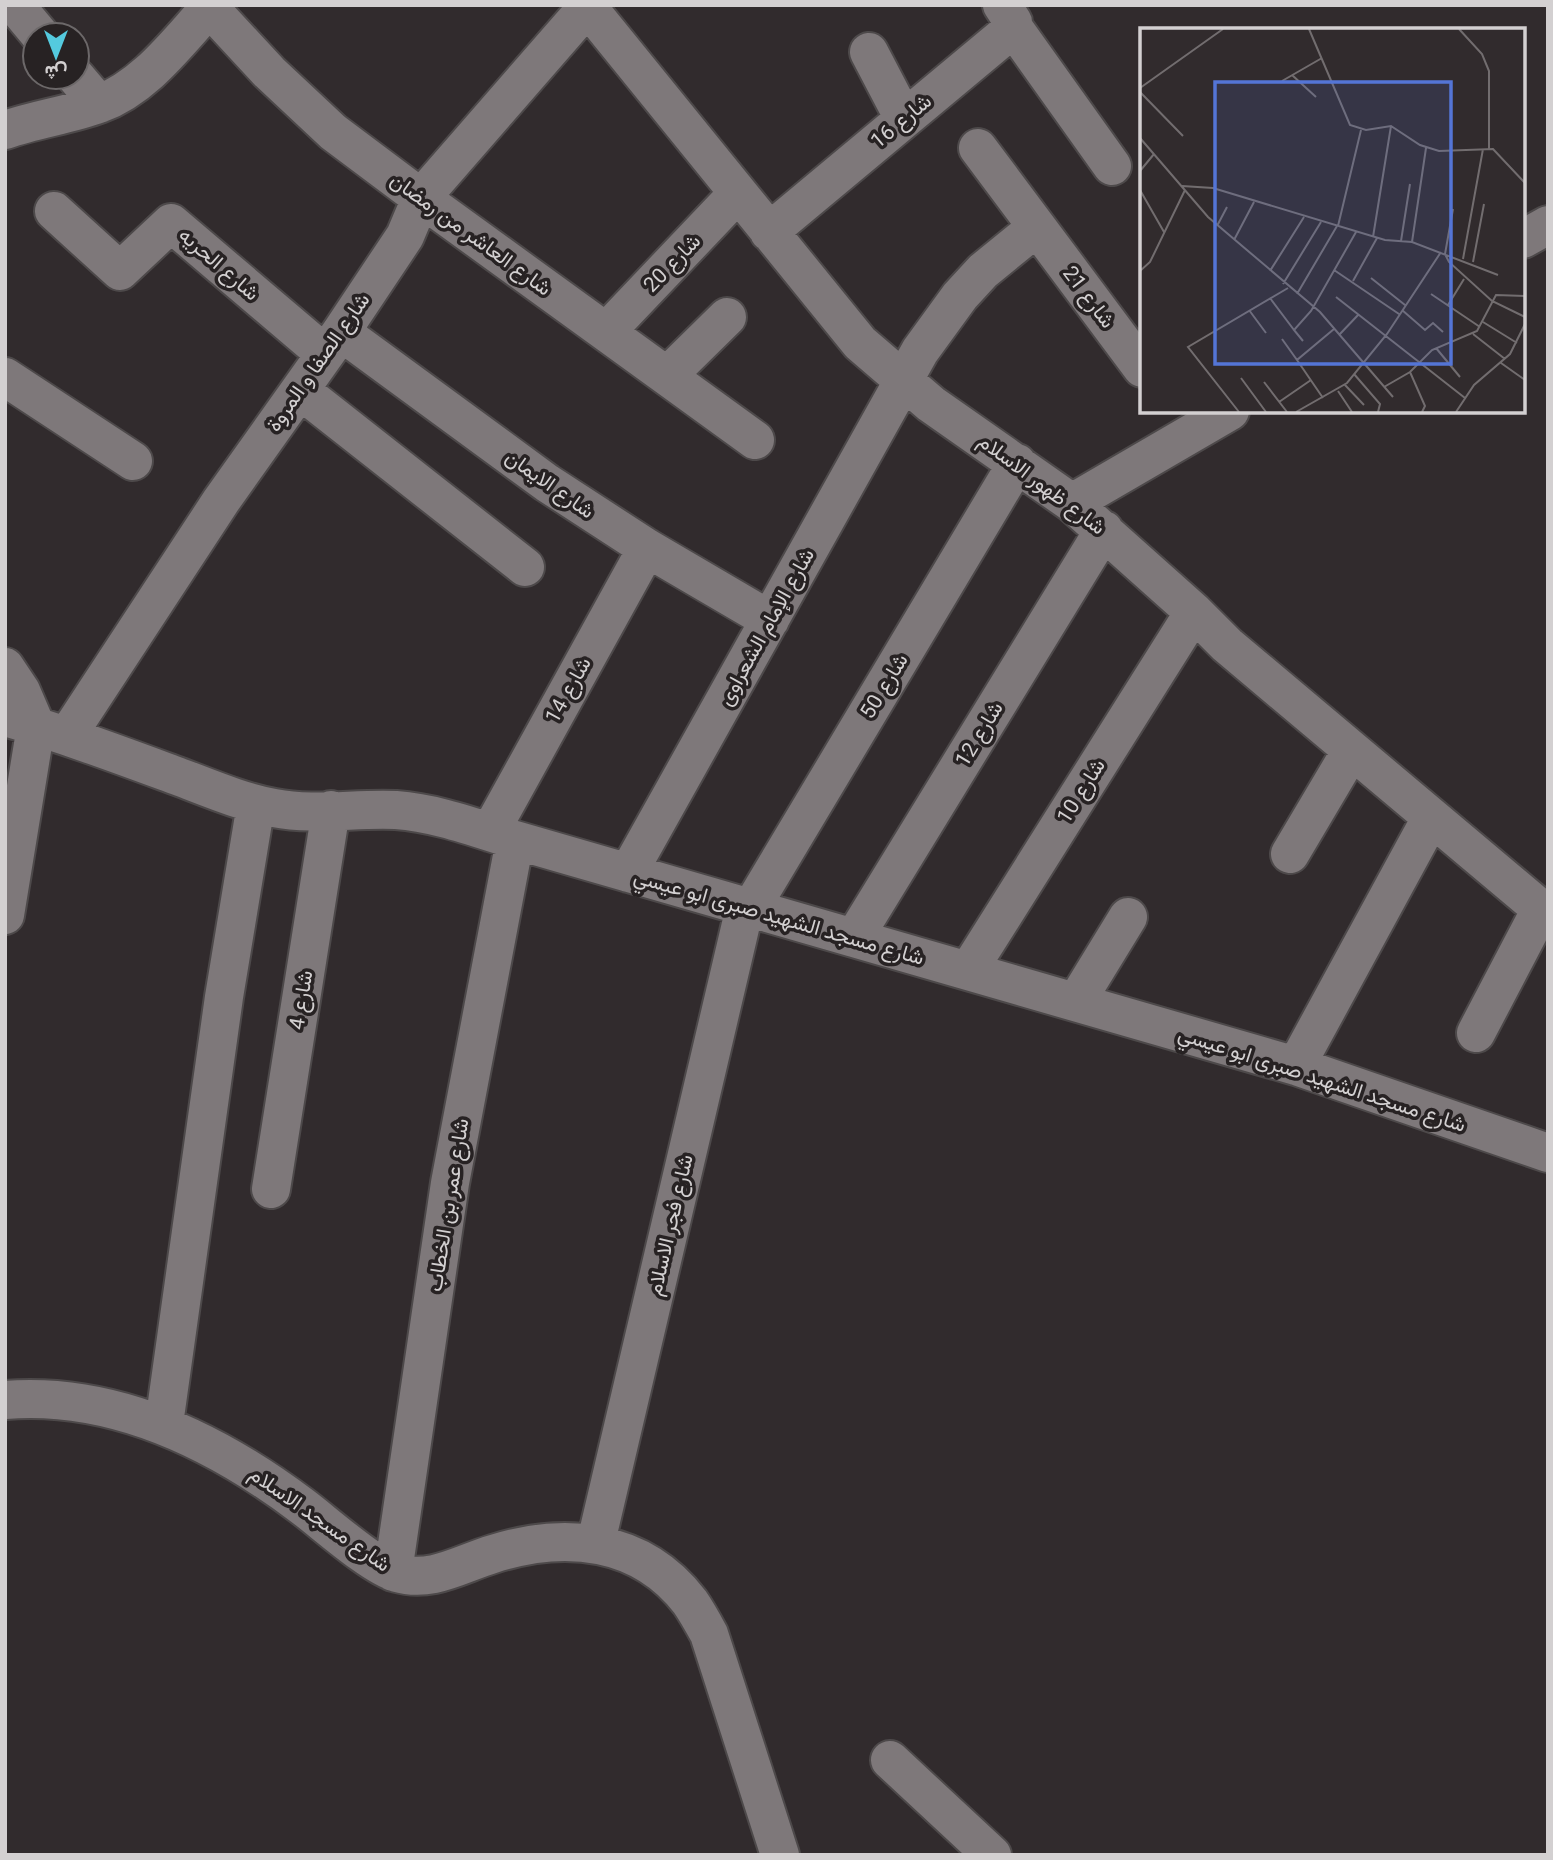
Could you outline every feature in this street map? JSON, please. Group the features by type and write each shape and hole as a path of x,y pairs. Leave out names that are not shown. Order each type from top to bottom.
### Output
{"street":[{"path":"15,5 28,21"},
{"path":"91,90 121,93 142,78 209,6"},
{"name":"شارع العاشر من رمضان","path":"209,6 269,72 333,131 755,440"},
{"name":"شارع ظهور الاسلام","path":"587,6 860,343 931,404 1072,502 1227,645 1545,912"},
{"name":"شارع الصفا و المروة","path":"36,726 221,501 405,236 421,198 587,6"},
{"path":"1008,16 1112,166"},
{"name":"شارع 16","path":"769,232 904,119 1008,16"},
{"path":"869,52 904,119"},
{"path":"5,130 86,91"},
{"name":"شارع 21","path":"978,148 1140,365"},
{"name":"شارع 20","path":"606,332 738,193"},
{"name":"شارع الحريه","path":"54,211 120,271 171,223 333,343"},
{"path":"1525,238 1548,225"},
{"name":"شارع الإمام الشعراوى","path":"628,873 920,351 960,296 983,271 1037,227"},
{"path":"667,376 727,317"},
{"name":"شارع الايمان","path":"333,343 647,548 770,620"},
{"path":"300,390 525,567"},
{"path":"10,391 133,461"},
{"path":"1072,502 1182,423 1222,413"},
{"name":"شارع 50","path":"748,908 1017,463"},
{"name":"شارع 12","path":"855,938 1104,530"},
{"name":"شارع 14","path":"502,836 647,548"},
{"name":"شارع 10","path":"968,971 1194,612"},
{"path":"5,667 21,691 36,726 5,915"},
{"name":"شارع مسجد الشهيد صبرى ابو عيسي","path":"36,726 256,804 291,811 374,809 424,814 502,836 1296,1066 1548,1153"},
{"path":"1290,854 1351,751"},
{"path":"164,1424 224,997 256,804"},
{"name":"شارع 4","path":"271,1189 331,810"},
{"path":"1296,1066 1431,818"},
{"name":"شارع عمر بن الخطاب","path":"393,1572 502,836"},
{"name":"شارع فجر الاسلام","path":"596,1542 748,908"},
{"path":"1476,1033 1545,912"},
{"path":"1076,1002 1128,917"},
{"name":"شارع مسجد الاسلام","path":"5,1400 32,1398 80,1402 164,1424 204,1442 278,1488 380,1565 407,1576 437,1575 496,1553 562,1542 596,1542 631,1555 663,1575 689,1601 709,1633 780,1855"},
{"path":"890,1760 992,1855"}]}
